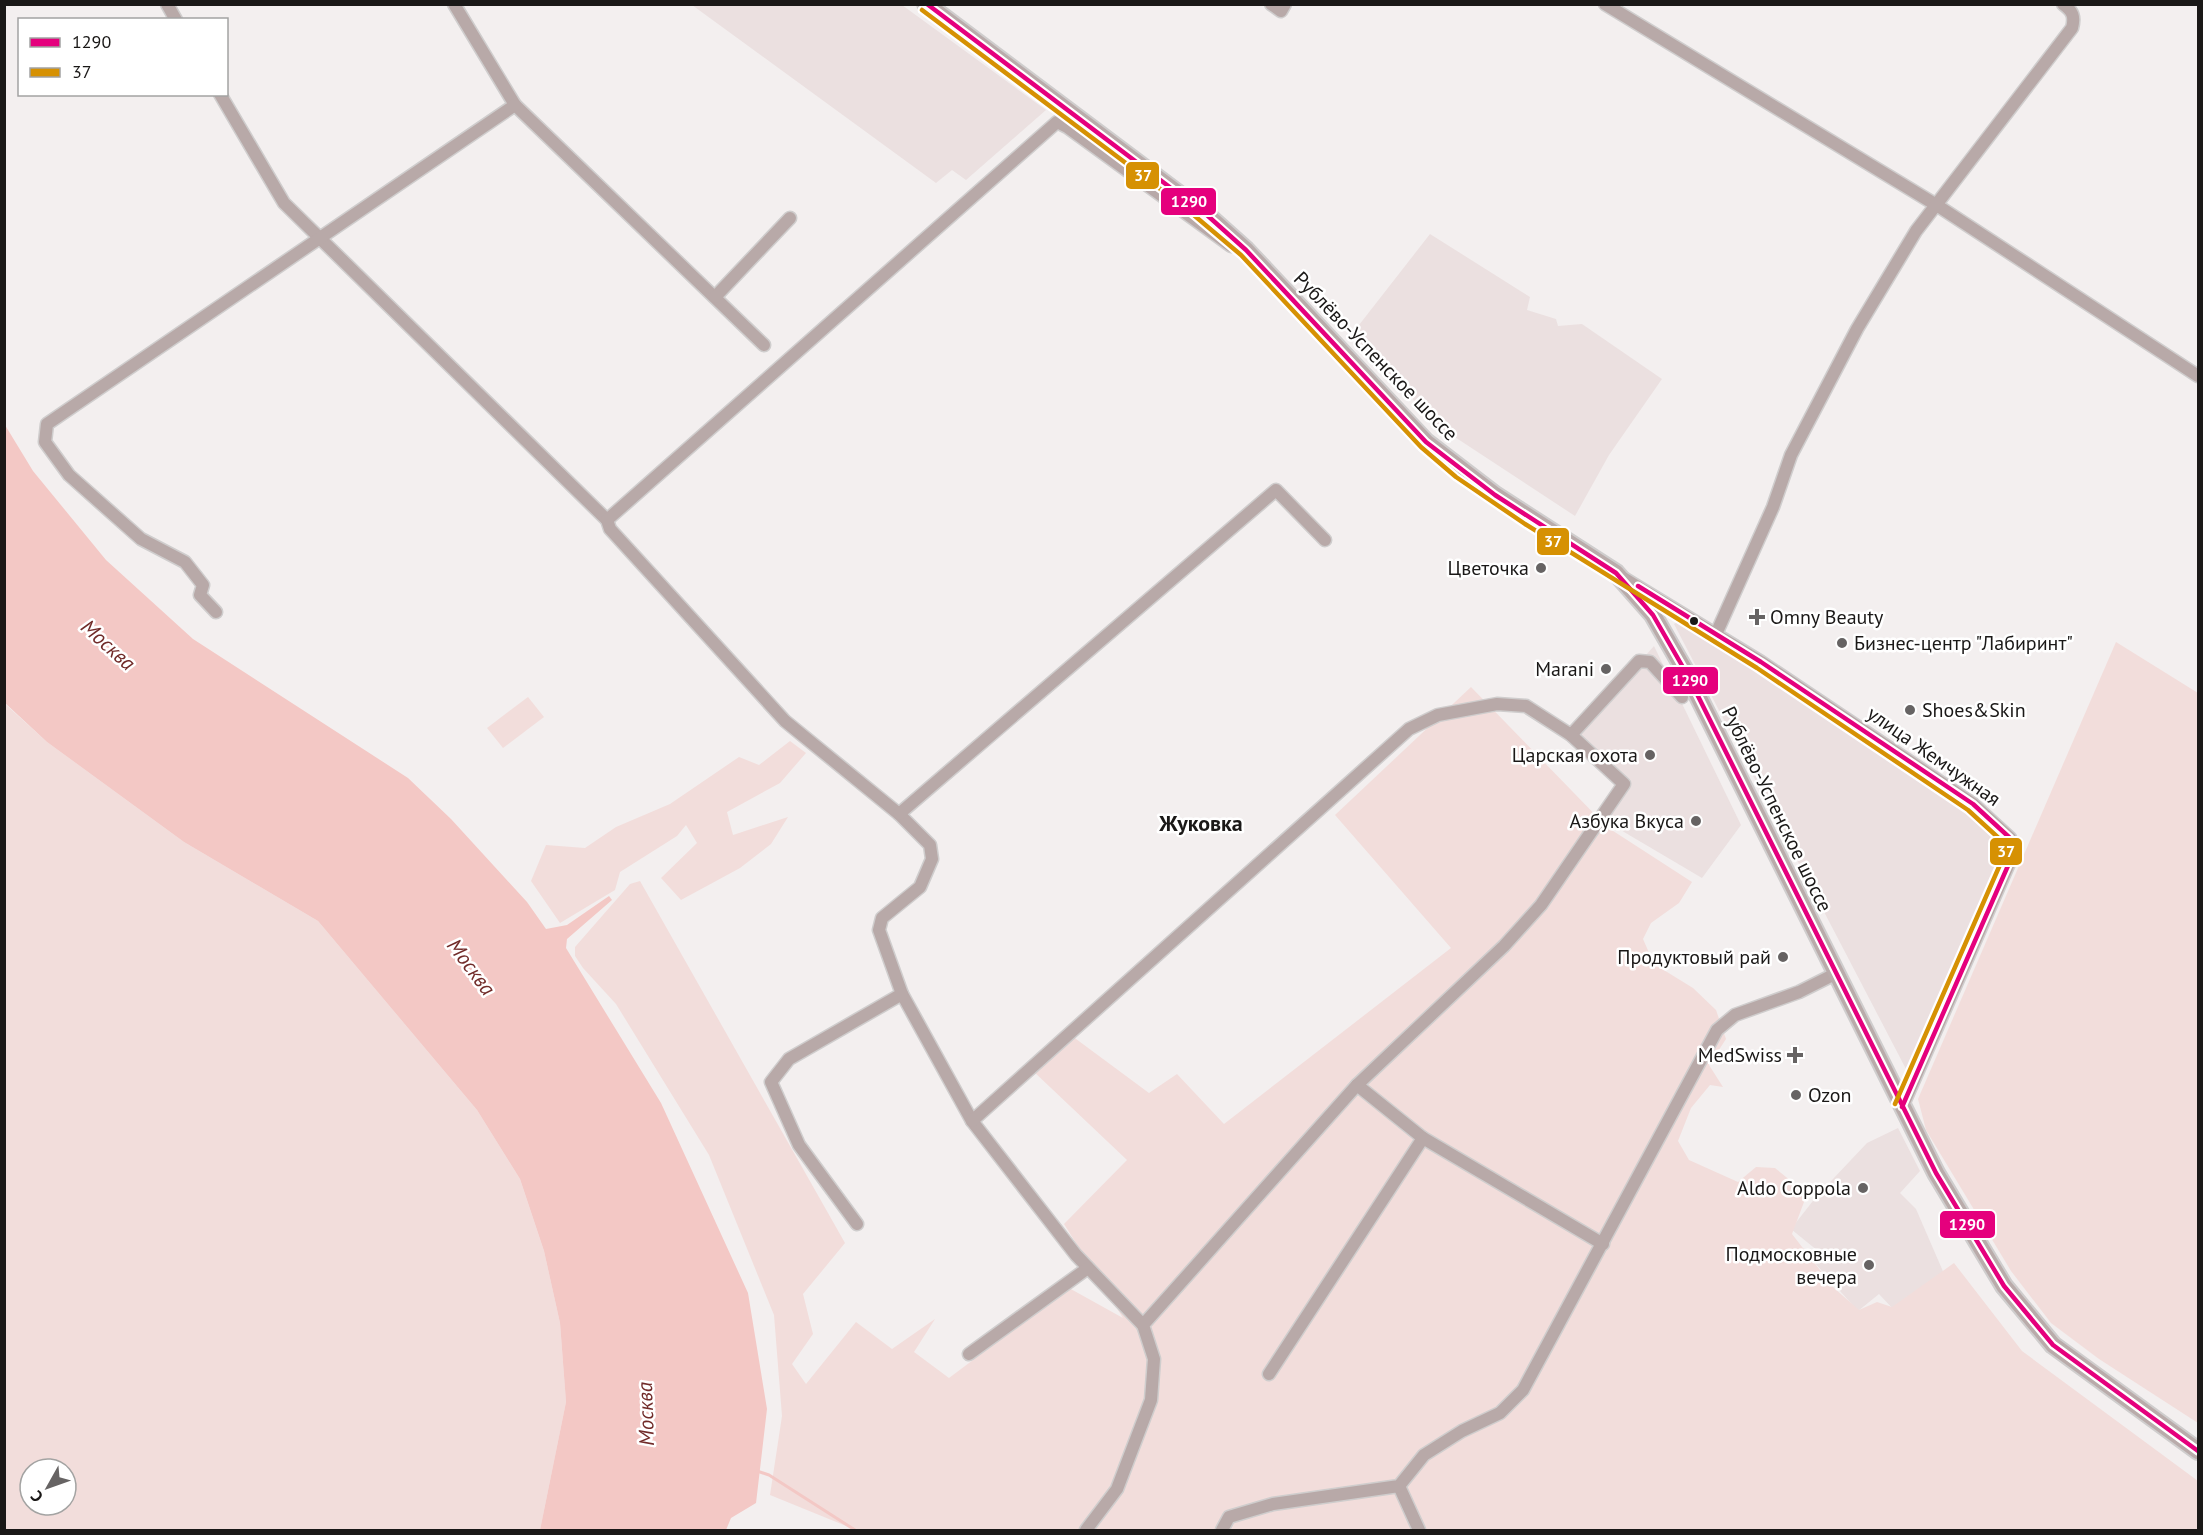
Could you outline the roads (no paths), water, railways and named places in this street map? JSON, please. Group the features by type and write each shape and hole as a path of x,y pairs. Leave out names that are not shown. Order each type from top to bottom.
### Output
{"main road":[{"name":"Рублёво-Успенское шоссе","path":"926,4 1188,200 1246,250 1426,442 1495,495 1616,573 1653,615 1688,676 1902,1107 1965,1223 2004,1286 2038,1329 2074,1362 2199,1451"}],"street":[{"path":"167,4 175,18"},
{"path":"454,4 515,105 764,345"},
{"path":"1271,4 1281,11 1286,4"},
{"path":"1605,4 1938,206 2199,376"},
{"path":"1716,634 1773,507 1791,455 1857,329 1916,231 1938,206 2072,28 2075,19 2071,10 2063,4"},
{"path":"221,96 284,203 607,520 610,530 785,721 899,814 930,845 932,859 920,887 882,918 879,930 902,994 972,1121 1088,1268 1143,1325 1154,1359 1151,1400 1117,1489 1086,1530"},
{"path":"216,612 200,595 204,585 185,562 141,539 69,475 45,442 47,424 515,105"},
{"path":"607,520 1056,122 1067,127 1268,273"},
{"path":"715,297 790,218"},
{"path":"899,814 1276,490 1325,540"},
{"name":"улица Жемчужная","path":"1616,573 1716,634 1902,755 1972,804 2010,838 2014,852 1902,1107"},
{"path":"1571,735 1638,661 1650,662 1682,697 1688,676"},
{"path":"972,1121 1409,729 1438,716 1497,704 1526,706 1571,735 1624,784 1533,914 1504,946 1357,1085 1143,1325"},
{"path":"1222,1530 1229,1517 1273,1504 1399,1486 1424,1455 1462,1431 1500,1413 1523,1390 1604,1244 1717,1030 1735,1014 1799,992 1835,974"},
{"path":"858,1224 799,1145 771,1082 789,1059 902,994"},
{"path":"1357,1085 1423,1138 1604,1244"},
{"path":"1269,1374 1423,1138"},
{"path":"969,1354 1088,1268"},
{"path":"1399,1486 1419,1530"}],"water":[{"name":"Москва","path":"5,425 33,471 106,560 193,639 408,778 451,819 527,902 546,929 567,925 609,896 612,900 567,939 566,948 661,1103 748,1293 767,1409 756,1503 731,1518 726,1530 540,1530 566,1402 560,1323 544,1251 520,1179 477,1110 318,921 184,842 47,742 5,703"}],"waterway":[{"path":"757,1471 769,1475 855,1530"}],"place":[{"name":"Цветочка","path":"1541,568"},
{"name":"Omny Beauty","path":"1757,617"},
{"name":"Бизнес-центр \"Лабиринт\"","path":"1842,643"},
{"name":"Marani","path":"1606,669"},
{"name":"Shoes&Skin","path":"1910,710"},
{"name":"Царская охота","path":"1650,755"},
{"name":"Азбука Вкуса","path":"1696,821"},
{"name":"Продуктовый рай","path":"1783,957"},
{"name":"MedSwiss","path":"1795,1055"},
{"name":"Ozon","path":"1796,1095"},
{"name":"Aldo Coppola","path":"1863,1188"},
{"name":"Подмосковные вечера","path":"1869,1265"}],"district":[{"name":"Жуковка","path":"1201,823"}]}
